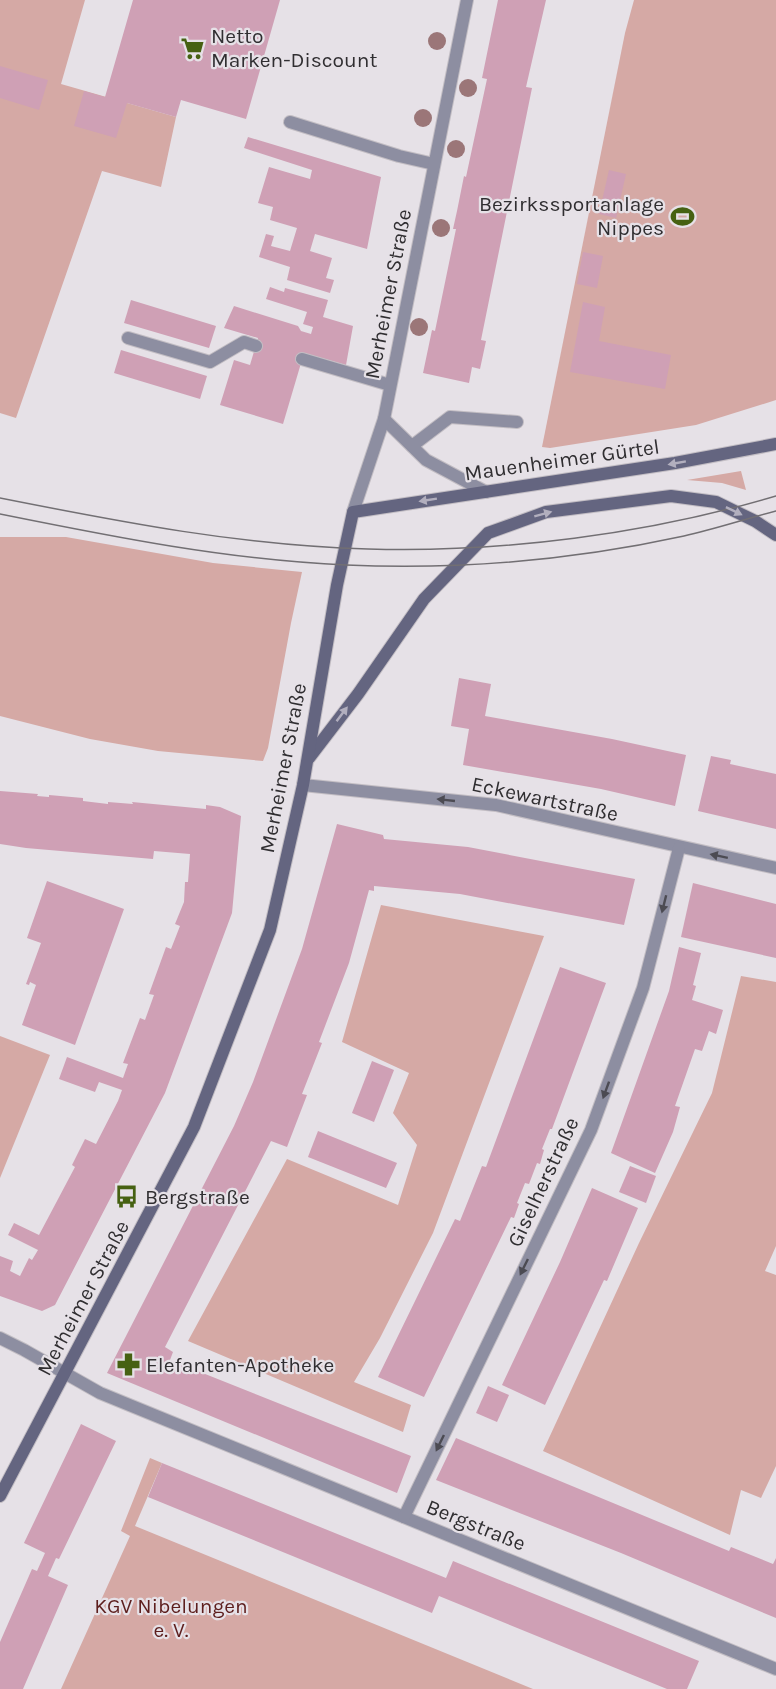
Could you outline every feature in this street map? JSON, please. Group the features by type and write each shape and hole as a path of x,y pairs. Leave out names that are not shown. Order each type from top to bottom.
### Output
{"main road":[{"name":"Mauenheimer Gürtel","path":"353,512 675,463 776,444"},
{"path":"307,761 358,694 424,599 488,533 546,512 671,496 716,502 755,521 776,535"},
{"name":"Merheimer Straße","path":"0,1496 194,1127 270,930 303,785 337,585 353,512"}],"street":[{"name":"Merheimer Straße","path":"353,512 384,419 467,0"},
{"path":"290,122 399,156 434,164"},
{"path":"128,338 210,362 244,342 255,346"},
{"path":"302,359 390,385"},
{"path":"412,446 450,417 517,422"},
{"path":"384,419 426,460 486,492"},
{"name":"Eckewartstraße","path":"303,785 496,805 776,868"},
{"name":"Giselherstraße","path":"404,1517 591,1130 643,988 679,848"},
{"name":"Bergstraße","path":"0,1338 100,1393 776,1670"}],"green space":[{"path":"0,0 85,0 61,84 176,117 161,187 102,171 16,418 0,413"},
{"name":"Bezirkssportanlage Nippes","path":"634,0 776,0 776,400 696,425 550,448 542,447 625,33"},
{"path":"741,471 746,490 722,483 687,480"},
{"path":"0,537 66,537 213,563 302,572 268,748 263,761 158,751 90,739 0,716"},
{"path":"381,905 544,936 433,1233 380,1338 354,1382 411,1405 403,1432 188,1341 287,1159 398,1205 417,1145 393,1113 409,1073 342,1042"},
{"path":"741,976 776,982 776,1246 765,1271 776,1275 776,1466 761,1498 741,1490 730,1535 543,1451 639,1243 712,1093"},
{"path":"0,1036 50,1055 0,1178"},
{"name":"KGV Nibelungen e. V.","path":"150,1458 162,1463 135,1526 533,1689 61,1689 130,1536 121,1531"}],"building":[{"name":"Netto Marken-Discount","path":"133,0 280,0 246,119 181,100 176,117 127,103 116,138 74,126 84,91 105,97"},
{"path":"498,0 546,0 526,87 532,88 481,340 486,341 480,369 472,367 469,383 423,373 432,330 435,331 456,229 453,229 487,79 482,78"},
{"path":"0,66 48,80 39,110 0,98"},
{"path":"248,137 381,177 367,249 315,234 310,251 332,258 326,278 334,280 330,293 287,280 290,267 259,257 266,234 274,236 271,246 290,251 297,228 270,220 273,207 258,203 269,167 310,179 312,170 244,148"},
{"path":"609,170 626,174 616,218 599,214"},
{"path":"583,252 603,256 597,288 577,284"},
{"path":"270,287 284,292 285,288 328,300 323,317 353,326 346,365 304,353 283,424 220,405 234,360 250,365 258,338 224,328 234,306 298,326 301,331 311,334 313,327 303,324 307,312 266,299"},
{"path":"131,300 216,326 209,348 124,323"},
{"path":"583,302 605,307 599,341 671,355 665,389 570,372"},
{"path":"121,350 207,376 200,399 114,373"},
{"path":"459,678 491,684 485,716 686,755 675,806 601,789 463,765 469,729 451,726"},
{"path":"711,756 731,760 730,764 776,774 776,829 698,811"},
{"path":"0,791 38,794 37,796 83,798 83,801 108,804 108,802 133,804 132,802 206,809 206,805 220,807 241,816 232,913 165,1093 55,1305 42,1311 0,1296 0,1256 13,1261 10,1271 20,1276 29,1258 32,1260 38,1250 8,1235 14,1223 39,1235 75,1167 72,1165 85,1139 96,1144 118,1101 122,1090 99,1082 95,1092 59,1079 67,1057 123,1078 128,1064 123,1063 140,1018 145,1020 154,995 149,994 166,947 171,949 180,926 175,924 184,902 190,854 154,851 153,859 0,844"},
{"path":"337,824 383,835 384,839 468,847 635,879 624,925 460,894 374,886 374,891 369,890 349,963 302,1094 307,1095 287,1147 271,1141 165,1347 173,1352 170,1360 411,1456 397,1493 107,1373 234,1126 253,1082 302,949"},
{"path":"47,881 124,909 75,1045 22,1025 36,985 30,982 29,985 26,984 41,943 27,938"},
{"path":"693,883 776,904 776,958 681,937"},
{"path":"679,947 701,953 693,985 696,986 692,1000 723,1010 716,1034 709,1031 702,1051 695,1049 675,1106 680,1107 673,1132 655,1173 611,1153 669,991"},
{"path":"560,967 606,983 552,1129 542,1149 544,1150 540,1164 537,1163 529,1184 525,1183 514,1218 511,1217 424,1397 378,1377 455,1219 460,1221 482,1166 486,1167"},
{"path":"372,1061 394,1070 374,1122 352,1113"},
{"path":"318,1131 397,1163 386,1188 308,1157"},
{"path":"630,1166 656,1176 646,1203 619,1192"},
{"path":"592,1188 638,1208 607,1281 604,1280 545,1405 502,1385"},
{"path":"488,1386 509,1395 497,1422 476,1413"},
{"path":"81,1424 116,1441 59,1559 56,1558 48,1576 68,1585 23,1689 0,1689 0,1642 32,1569 37,1571 45,1553 24,1543"},
{"path":"456,1438 729,1551 731,1547 773,1564 776,1558 776,1618 621,1553 436,1480"},
{"path":"162,1463 446,1578 453,1561 699,1661 687,1689 667,1689 439,1596 432,1613 148,1497"}],"tram line":[{"path":"0,498 137,524 229,538 322,547 419,549 522,544 626,531 677,521 776,496"},
{"path":"0,514 215,553 346,565 431,566 516,561 601,551 684,536 776,511"}],"place":[{"name":"Netto Marken-Discount","path":"193,48"},
{"name":"Bezirkssportanlage Nippes","path":"682,216"},
{"name":"Bergstraße","path":"127,1197"},
{"name":"Elefanten-Apotheke","path":"128,1365"}]}
